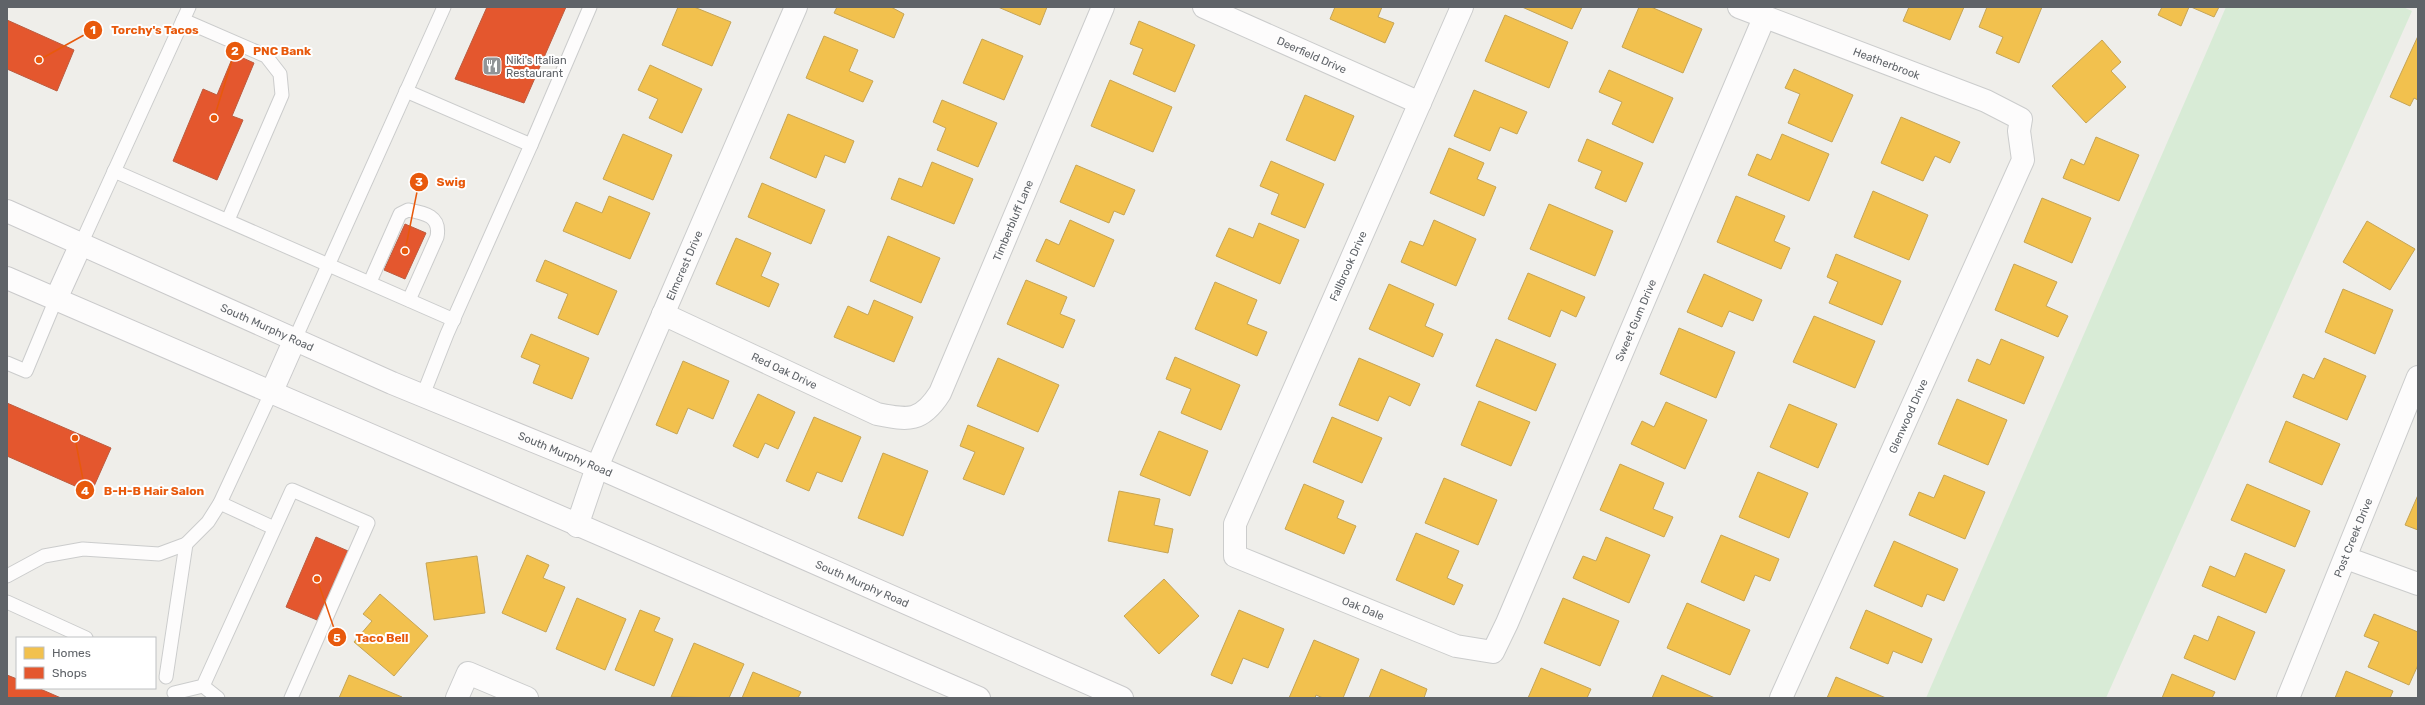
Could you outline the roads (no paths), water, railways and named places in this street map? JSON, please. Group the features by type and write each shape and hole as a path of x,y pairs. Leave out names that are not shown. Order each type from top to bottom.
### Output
{"street":[{"name":"Elmcrest Drive","path":"577,526 597,467 796,7"},
{"name":"Timberbluff Lane","path":"907,420 930,408 940,393 1103,7"},
{"name":"Deerfield Drive","path":"1204,7 1420,103"},
{"name":"Fallbrook Drive","path":"1235,524 1462,7"},
{"name":"Heatherbrook","path":"1739,7 1764,18 2007,110 2022,119 2019,131"},
{"name":"Sweet Gum Drive","path":"1507,623 1764,18"},
{"name":"Glenwood Drive","path":"1781,698 2023,160 2019,131"},
{"name":"South Murphy Road","path":"7,212 423,395 597,467 1119,697"},
{"path":"56,300 81,244"},
{"path":"7,278 272,391 577,526 979,698"},
{"name":"Red Oak Drive","path":"664,314 877,414 907,420"},
{"path":"272,391 296,339"},
{"name":"Post Creek Drive","path":"2288,698 2346,558 2418,377"},
{"name":"Oak Dale","path":"1235,524 1235,556 1456,646 1493,652 1507,623"},
{"path":"2346,558 2418,584"},
{"path":"457,698 468,672 527,698"}],"lane":[{"path":"81,244 189,7"},
{"path":"296,339 444,7"},
{"path":"423,395 590,7"},
{"path":"183,20 266,56 280,74 282,95 228,220"},
{"path":"406,91 531,145"},
{"path":"114,171 454,320"},
{"path":"370,282 400,214 408,210 429,216 436,220 439,228 437,237 409,300"},
{"path":"7,363 26,371 56,300"},
{"path":"7,576 44,556 83,550 159,554 186,544 208,522 220,503 272,391"},
{"path":"186,544 166,677 173,695 203,686 292,490 368,523 291,698"},
{"path":"220,503 274,528"},
{"path":"7,602 84,637"},
{"path":"156,671 166,677"},
{"path":"203,686 218,698"}],"place":[{"name":"Torchy's Tacos","path":"39,60"},
{"name":"Niki's Italian Restaurant","path":"492,66"},
{"name":"PNC Bank","path":"214,118"},
{"name":"Swig","path":"405,251"},
{"name":"B-H-B Hair Salon","path":"75,438"},
{"name":"Taco Bell","path":"317,579"}]}
